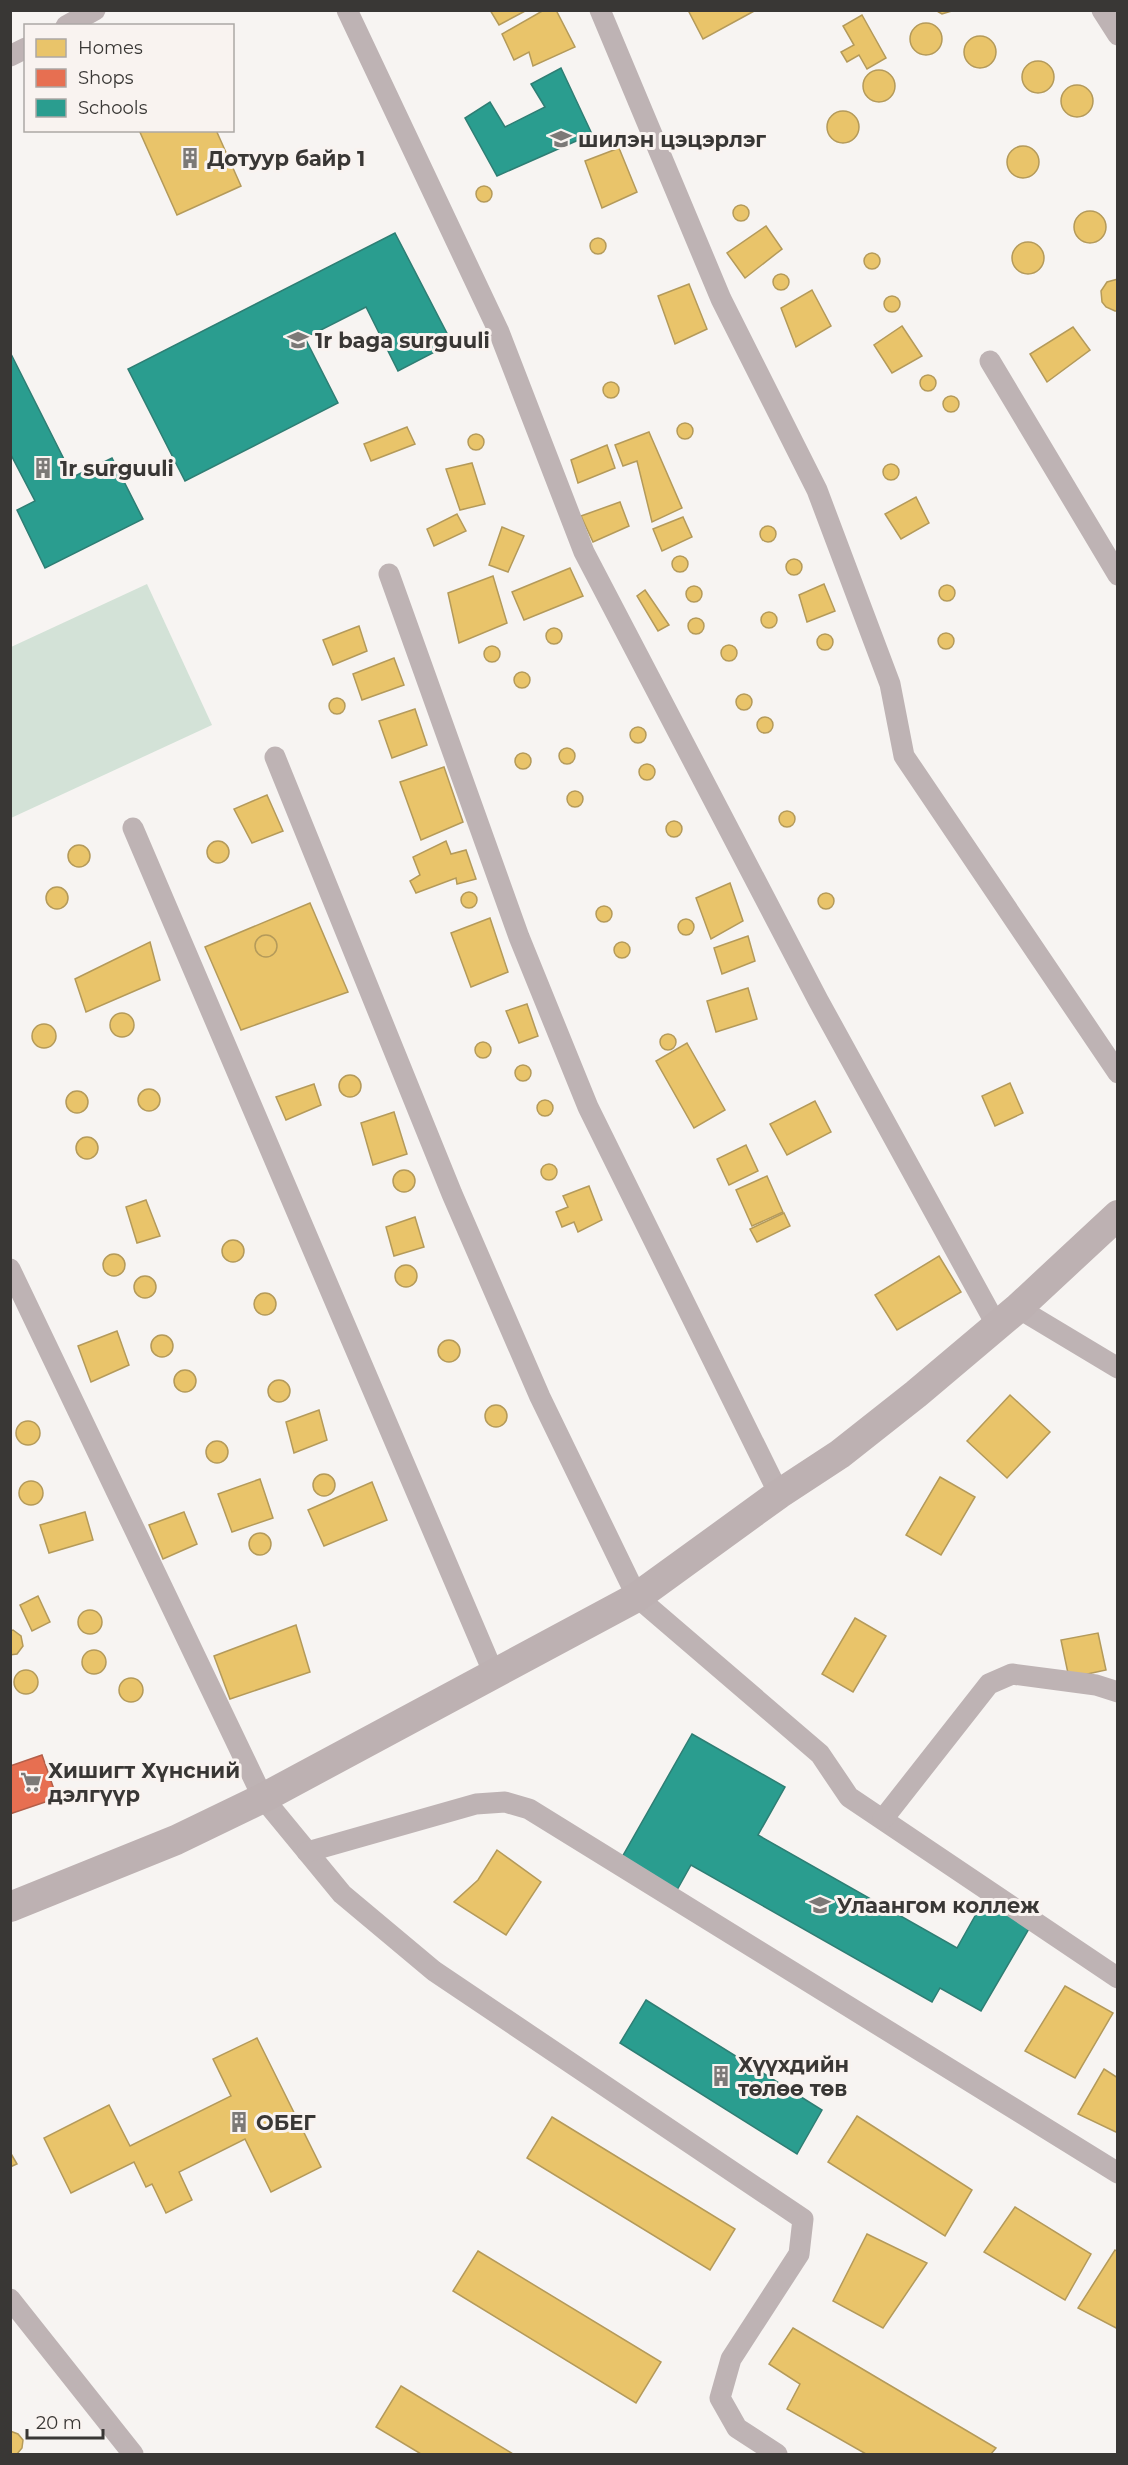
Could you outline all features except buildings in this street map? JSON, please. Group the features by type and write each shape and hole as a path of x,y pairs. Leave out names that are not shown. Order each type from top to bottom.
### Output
{"street":[{"path":"65,20 95,10"},
{"path":"347,10 499,332 584,552 818,1000 1008,1317 1118,1368"},
{"path":"600,10 721,299 818,490 890,684 904,756 1118,1073"},
{"path":"1102,10 1118,35"},
{"path":"10,56 24,49"},
{"path":"990,361 1118,576"},
{"path":"389,574 519,937 588,1107 779,1494"},
{"path":"275,757 452,1194 540,1397 637,1597 820,1754 849,1797 1118,1978"},
{"path":"133,828 494,1674"},
{"path":"10,1907 176,1840 263,1798 637,1597 779,1494 840,1454 916,1394 1008,1317 1118,1215"},
{"path":"10,1269 263,1798 342,1894 434,1971 803,2219 799,2254 731,2359 720,2398 737,2428 777,2454"},
{"path":"883,1819 989,1684 1012,1674 1096,1685 1118,1692"},
{"path":"307,1852 476,1804 505,1802 528,1809 1118,2173"},
{"path":"10,2299 133,2454"}],"shaded area":[{"path":"147,584 212,725 11,818 11,647"}],"place":[{"name":"шилэн цэцэрлэг","path":"561,139"},
{"name":"Дотуур байр 1","path":"190,158"},
{"name":"1r baga surguuli","path":"298,340"},
{"name":"1r surguuli","path":"43,468"},
{"name":"Хишигт Хүнсний дэлгүүр","path":"31,1782"},
{"name":"Улаангом коллеж","path":"820,1905"},
{"name":"Хүүхдийн төлөө төв","path":"721,2076"},
{"name":"ОБЕГ","path":"239,2122"}]}
